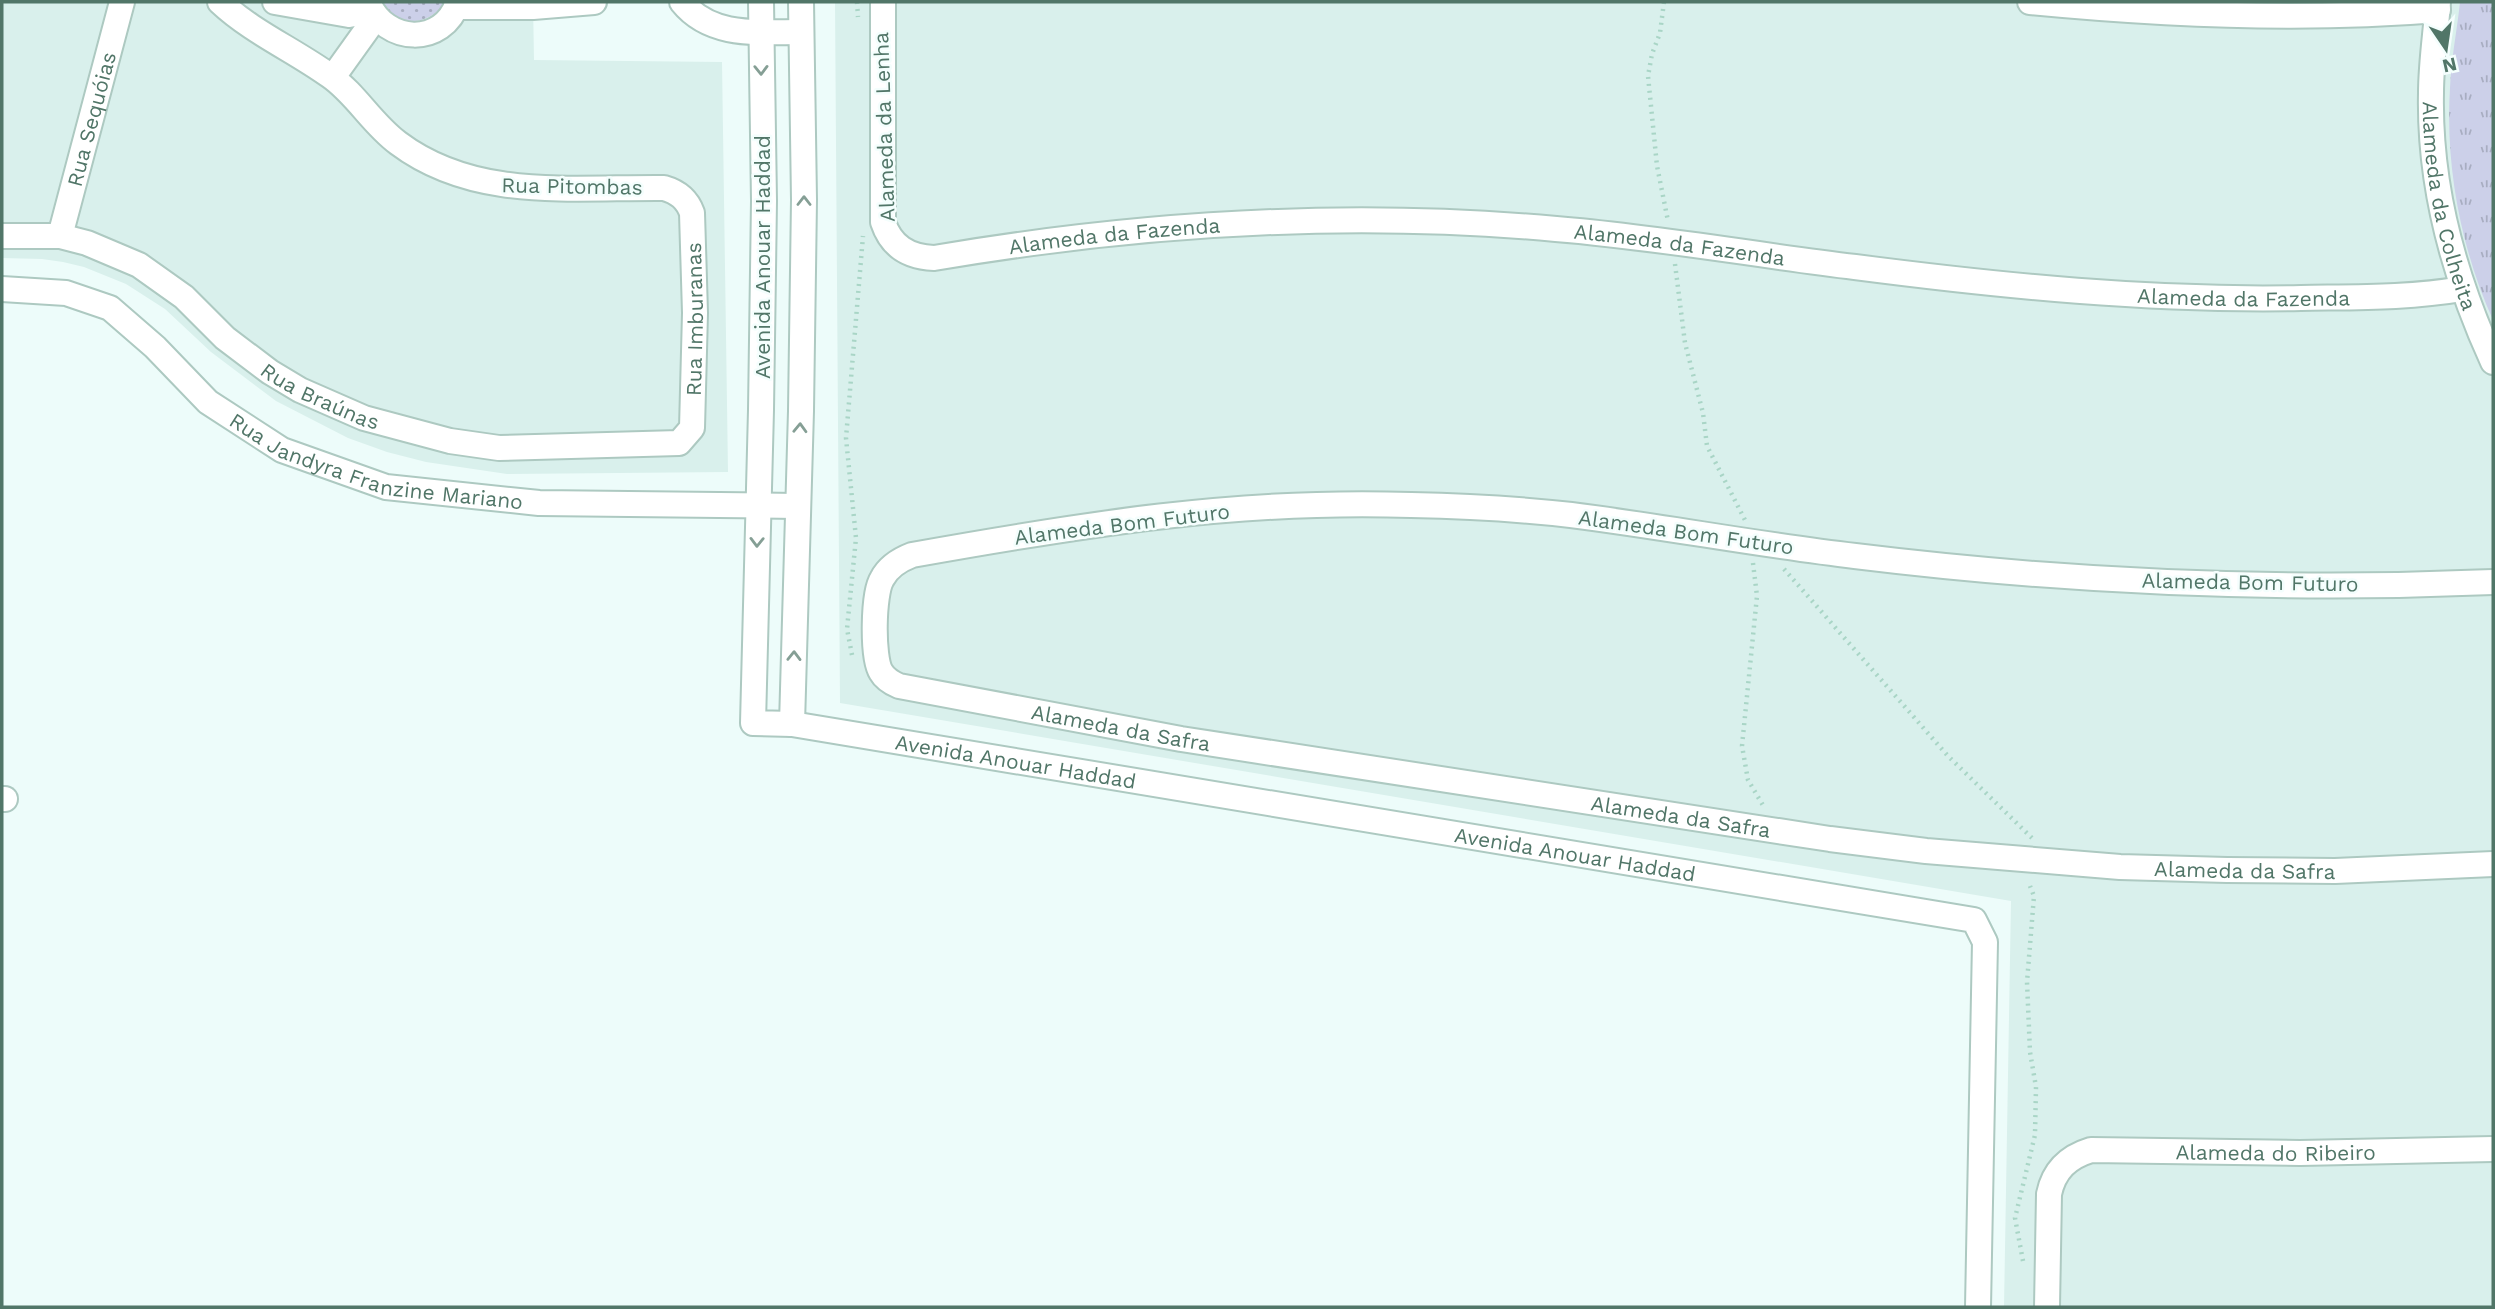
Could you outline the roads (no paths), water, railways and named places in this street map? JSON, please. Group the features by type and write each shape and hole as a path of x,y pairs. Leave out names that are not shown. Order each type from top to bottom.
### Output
{"street":[{"name":"Rua Sequóias","path":"60,236 122,2"},
{"name":"Rua Pitombas","path":"220,2 239,18 333,77 377,125 397,142 443,170 467,178 517,187 664,188 679,194"},
{"path":"275,2 349,15 372,10"},
{"path":"682,2 698,17 730,30 800,32"},
{"name":"Avenida Anouar Haddad","path":"761,2 764,201 753,723 792,724 1974,920 1985,942 1978,1307"},
{"name":"Avenida Anouar Haddad","path":"792,724 804,200 801,2"},
{"name":"Alameda da Lenha","path":"883,2 882,212 886,232 899,248"},
{"path":"2030,2 2236,14 2394,14 2438,6"},
{"path":"372,10 395,31 419,34 441,26 457,4 533,7 585,3"},
{"name":"Alameda da Colheita","path":"2438,6 2432,65 2432,135 2442,214 2462,289 2493,362"},
{"path":"333,77 372,10"},
{"name":"Rua Imburanas","path":"679,194 692,213 695,313 692,428 679,443"},
{"name":"Alameda da Fazenda","path":"899,248 921,258 934,258 1142,229 1323,220 1471,223 1557,229 1672,242 1984,282 2108,292 2232,299 2402,296 2462,289"},
{"name":"Rua Braúnas","path":"2,236 60,236 139,265 184,297 225,338 270,372 311,396 365,418 450,441 499,447 679,443"},
{"name":"Rua Jandyra Franzine Mariano","path":"2,289 66,293 110,308 155,347 208,402 282,450 386,487 539,503 797,506"},
{"name":"Alameda Bom Futuro","path":"869,667 876,659 877,590 886,571 893,564 912,555 1069,527 1198,511 1328,504 1474,507 1566,515 1751,542 1963,568 2095,578 2284,585 2493,582"},
{"name":"Alameda da Safra","path":"869,667 899,686 1181,739 1829,839 2033,861 2120,867 2335,871 2493,864"},
{"name":"Alameda do Ribeiro","path":"2047,1307 2049,1194 2055,1174 2062,1165 2070,1158 2091,1150 2300,1153 2493,1149"}]}
